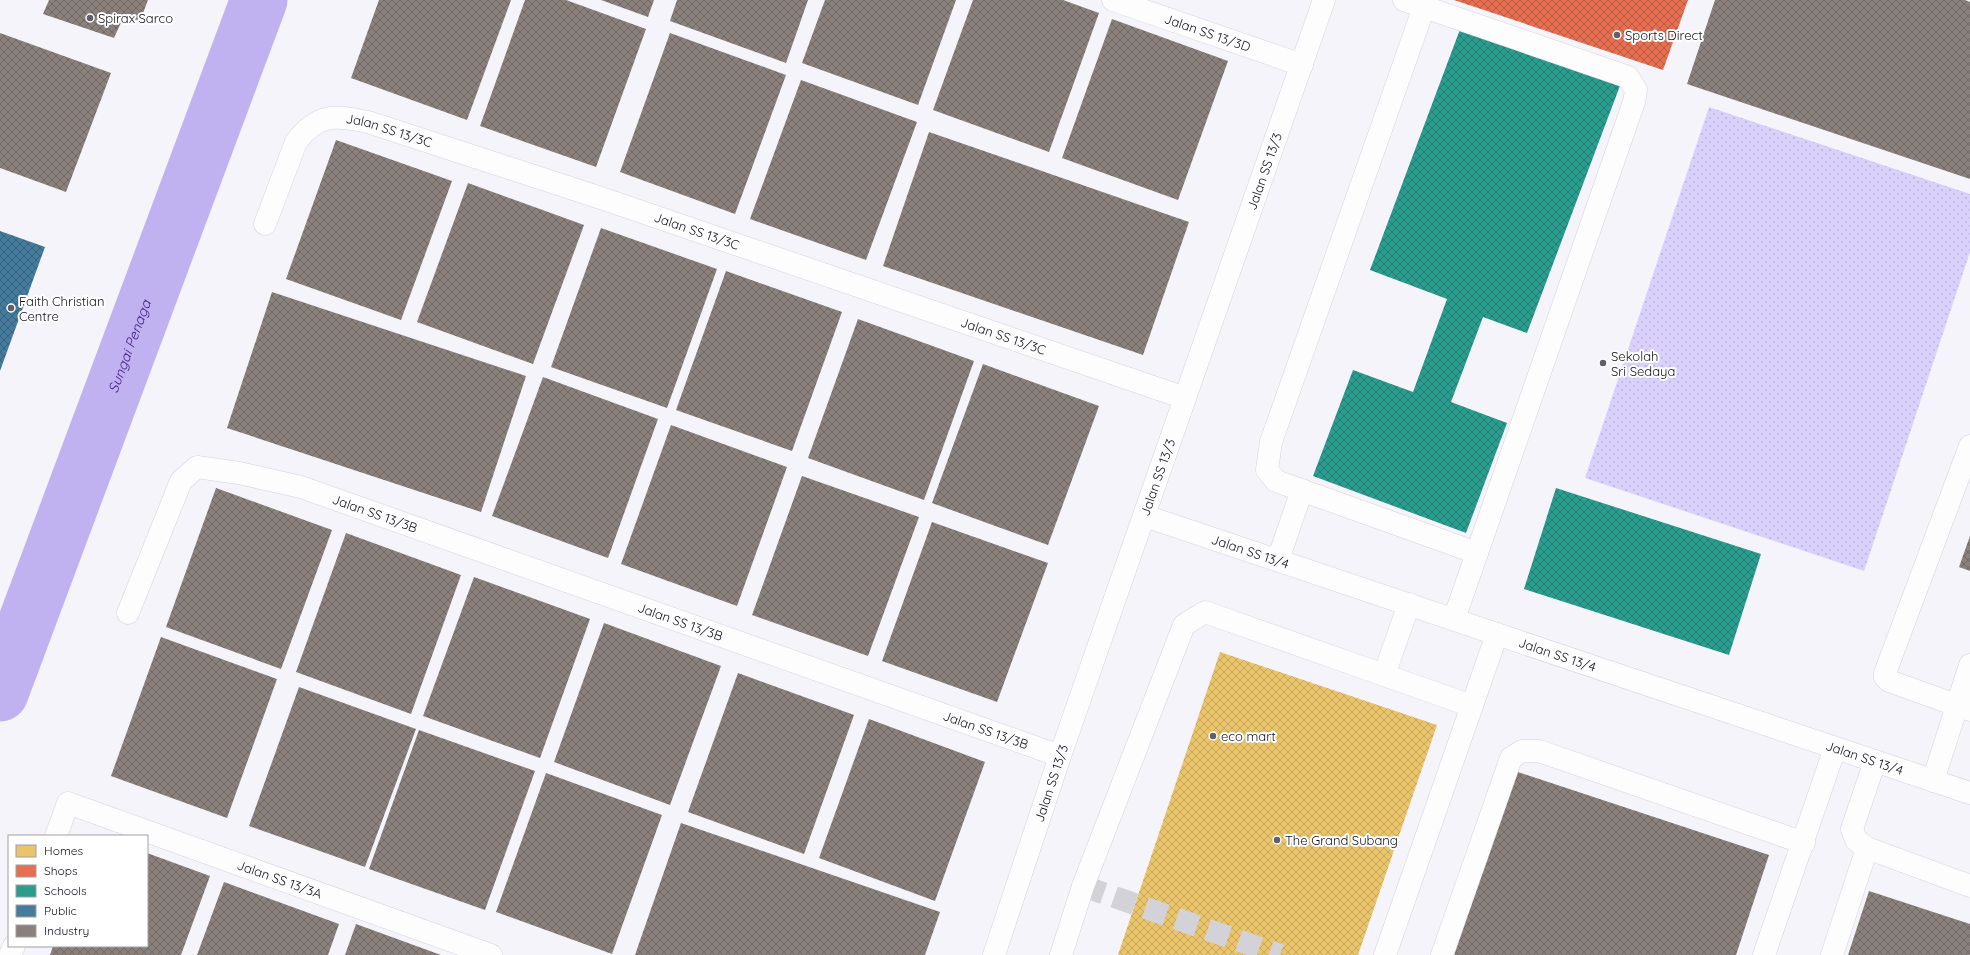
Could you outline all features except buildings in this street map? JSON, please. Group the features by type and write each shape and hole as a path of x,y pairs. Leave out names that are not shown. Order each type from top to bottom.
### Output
{"street":[{"name":"Jalan SS 13/3D","path":"1113,0 1302,65"},
{"name":"Jalan SS 13/3","path":"994,955 1060,756 1324,0"},
{"path":"1454,619 1477,553 1634,102 1636,90 1628,77 1414,4 1271,442 1267,470 1276,481 1477,553"},
{"name":"Jalan SS 13/3C","path":"265,224 296,142 305,130 314,123 342,116 368,122 601,198 1185,398"},
{"path":"1963,708 1889,681 1885,677 1885,673 1970,446"},
{"name":"Jalan SS 13/3B","path":"128,613 181,481 197,467 239,473 301,487 1060,756"},
{"path":"1278,560 1302,490"},
{"name":"Jalan SS 13/4","path":"1145,516 1970,793"},
{"path":"1384,675 1409,604"},
{"path":"1061,955 1083,886 1184,626 1205,612 1472,706"},
{"path":"1385,955 1497,634"},
{"path":"1933,781 1963,708 1970,665"},
{"path":"1764,955 1804,843 1835,748"},
{"path":"1442,955 1511,758 1522,751 1539,751 1804,843"},
{"path":"1874,761 1852,829 1856,840 1867,848 1970,886"},
{"name":"Jalan SS 13/3A","path":"56,835 68,802 491,955"},
{"path":"1832,955 1867,848"}],"shaded area":[{"path":"1709,107 1970,194 1970,252 1864,571 1585,478"}],"waterway":[{"name":"Sungai Penaga","path":"0,693 259,0"}],"tunnel":[{"path":"1083,886 1280,955"}],"place":[{"name":"Spirax Sarco","path":"90,18"},
{"name":"Sports Direct","path":"1617,35"},
{"name":"Faith Christian Centre","path":"11,308"},
{"name":"Sekolah Sri Sedaya","path":"1603,363"},
{"name":"eco mart","path":"1213,736"},
{"name":"The Grand Subang","path":"1277,840"}]}
